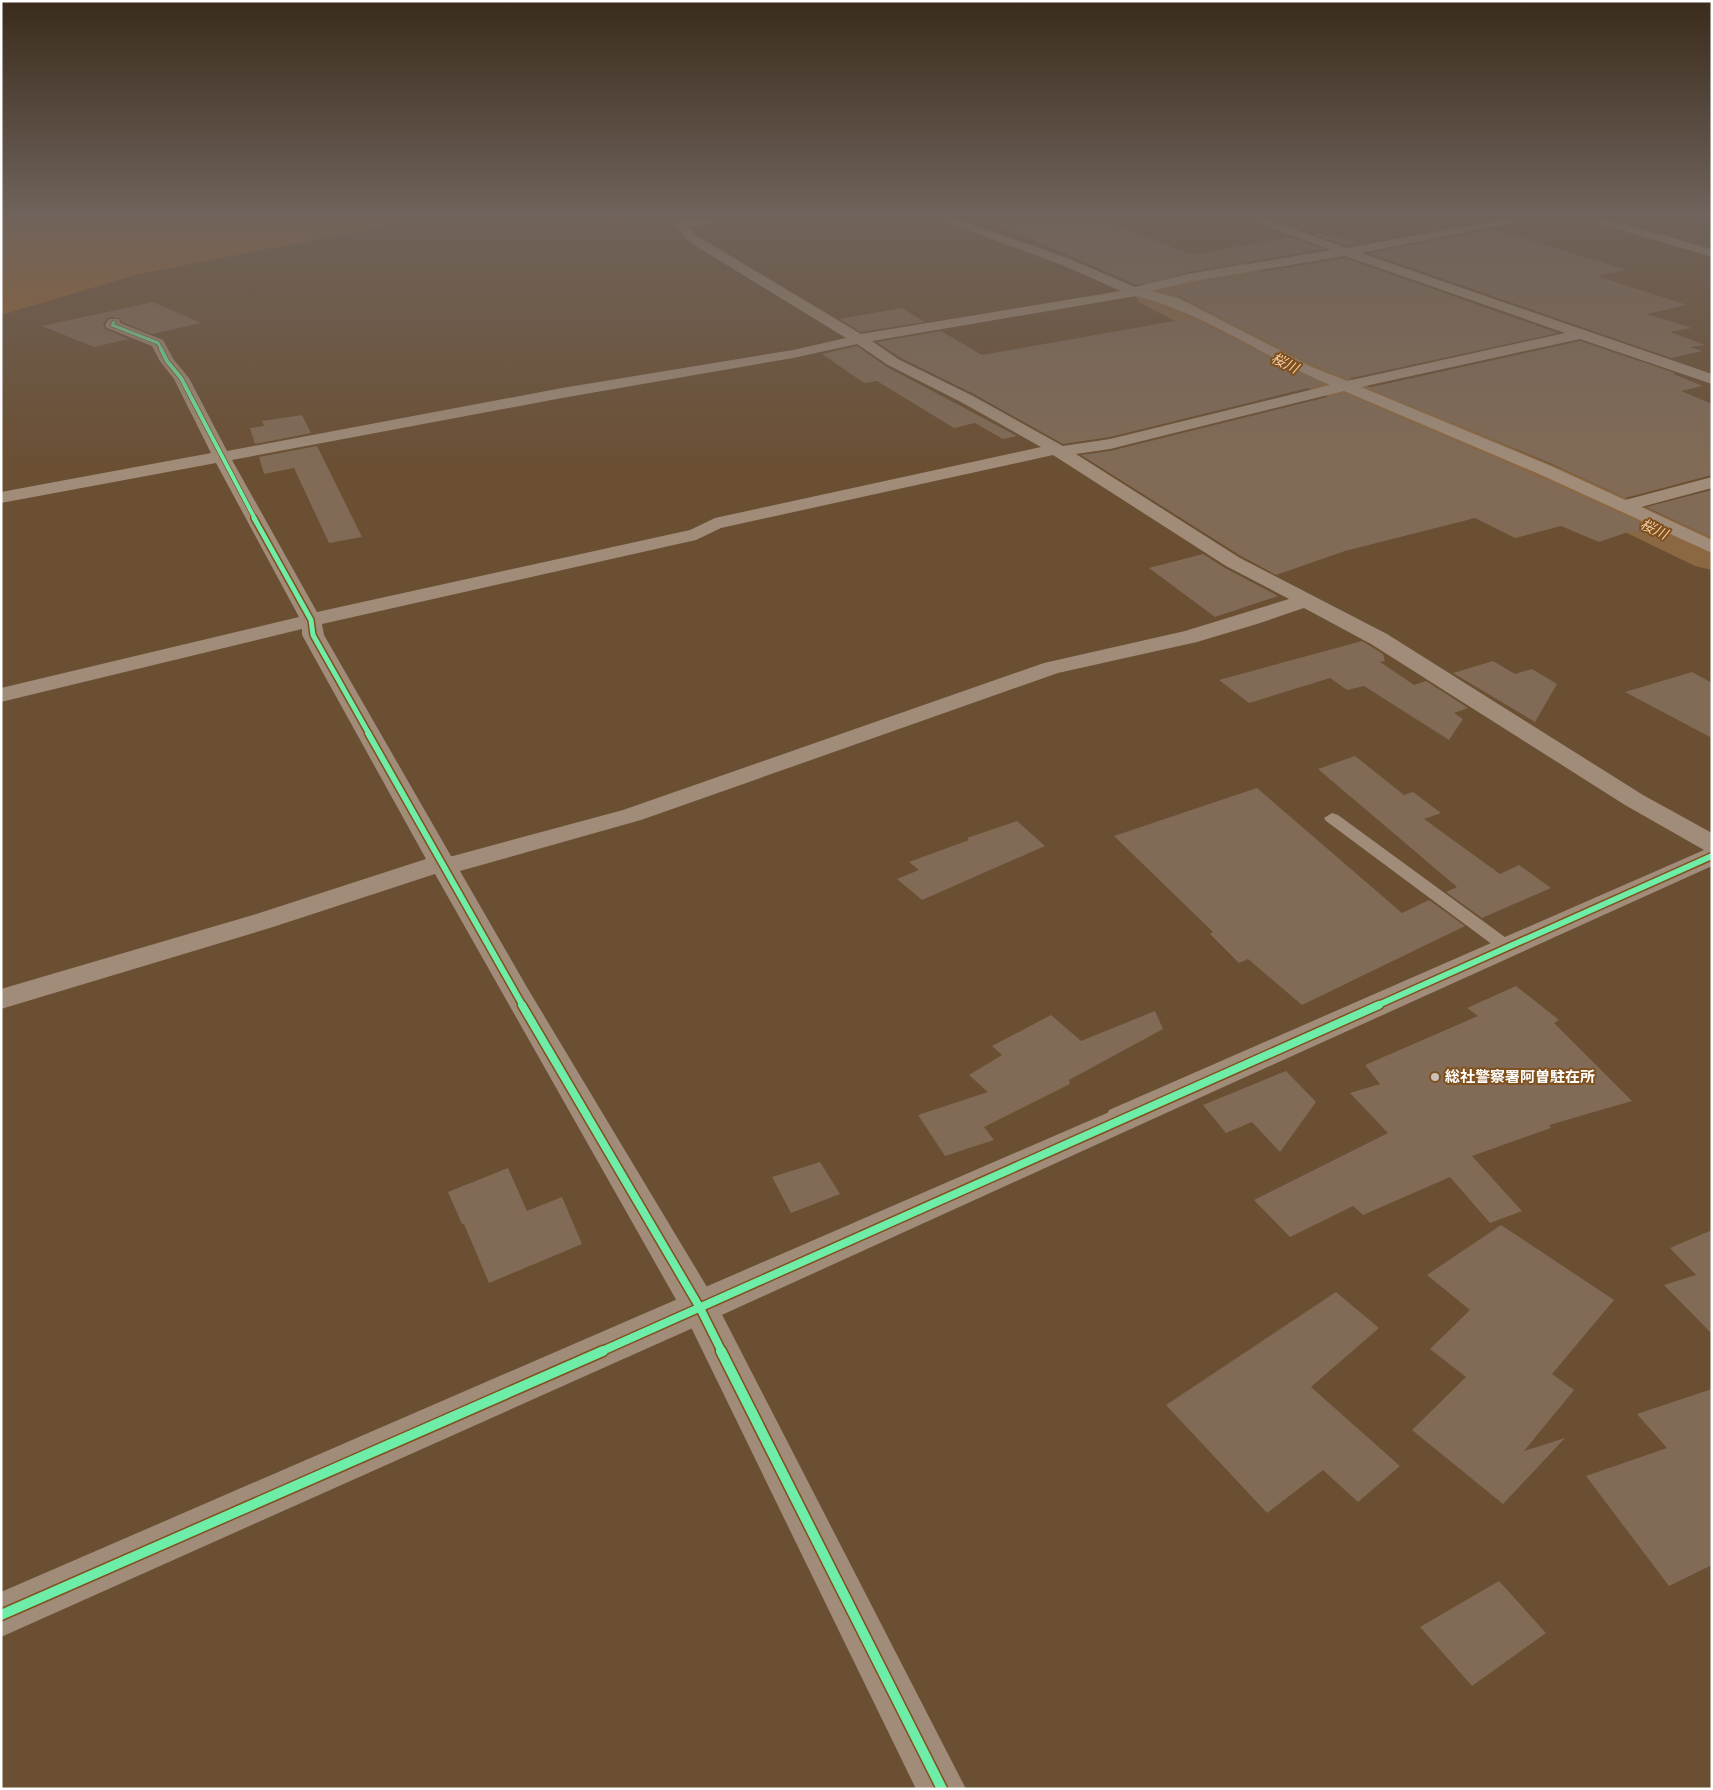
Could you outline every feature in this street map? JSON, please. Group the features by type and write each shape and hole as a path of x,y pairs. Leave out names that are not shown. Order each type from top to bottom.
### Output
{"street":[{"path":"793,301 859,339 893,362 967,399 1058,450 1188,536 1378,639 1634,800 1712,844"},
{"path":"1,498 562,394 793,354 859,339 1096,301"},
{"path":"1162,301 1214,321 1341,387 1626,506 1712,547"},
{"path":"1483,301 1712,379"},
{"path":"114,322 112,325 128,333 158,343 167,361 181,378 222,458 311,620 313,635 441,863 700,1308 942,1789"},
{"path":"1,695 311,620 696,534 715,524 1058,450 1110,444 1341,387 1582,334"},
{"path":"1626,506 1712,482"},
{"path":"1,999 271,919 441,863 454,864 632,815 904,718 1052,668 1189,637 1250,620 1307,600"},
{"path":"1,1615 700,1308 1712,856"}],"lane":[{"path":"1332,818 1507,947"}],"shaded area":[{"path":"1,301 50,301 1,315"}],"building":[{"path":"1188,301 1466,301 1558,333 1347,379 1313,365"},
{"path":"1505,301 1673,301 1687,305 1647,314 1692,328 1670,332 1705,345 1690,347 1702,351 1671,358"},
{"path":"153,302 201,323 152,334 122,322 120,318 109,317 103,324 105,329 129,339 94,347 42,326"},
{"path":"902,308 925,322 861,332 839,319"},
{"path":"1191,318 1324,384 1110,437 1063,444 974,394 899,357 877,342 941,331 982,355"},
{"path":"1580,341 1675,373 1673,374 1703,386 1681,391 1712,404 1712,475 1625,498 1552,464 1367,388"},
{"path":"857,346 887,367 1017,436 1003,439 975,423 954,428 877,381 864,383 822,354"},
{"path":"1344,393 1538,476 1655,529 1639,534 1631,531 1599,542 1561,526 1515,538 1475,518 1345,551 1276,575 1241,556 1081,455 1110,451"},
{"path":"302,415 311,433 255,444 250,428 264,426 262,421"},
{"path":"317,446 362,537 329,543 294,468 264,474 259,457"},
{"path":"1712,490 1712,538 1646,507"},
{"path":"1203,554 1278,596 1215,617 1149,568"},
{"path":"1362,641 1383,654 1385,661 1380,662 1414,685 1426,681 1468,708 1454,713 1463,719 1449,740 1364,686 1347,690 1330,678 1249,703 1219,680"},
{"path":"1493,661 1515,674 1532,669 1557,684 1535,722 1453,673"},
{"path":"1692,672 1712,683 1712,738 1625,692"},
{"path":"1355,756 1404,795 1413,792 1441,813 1424,819 1500,874 1519,865 1551,888 1482,918 1446,892 1457,887 1318,769"},
{"path":"1257,788 1402,913 1429,900 1465,926 1302,1005 1248,959 1239,963 1210,934 1213,932 1114,836"},
{"path":"1017,821 1045,846 922,900 897,879 919,870 909,862 969,840 967,838"},
{"path":"1516,986 1559,1020 1554,1023 1632,1101 1549,1125 1551,1128 1472,1156 1522,1211 1490,1223 1450,1177 1363,1215 1353,1206 1290,1237 1254,1200 1388,1133 1350,1093 1380,1084 1365,1065 1478,1016 1467,1008"},
{"path":"1155,1011 1163,1029 1069,1080 1070,1084 984,1127 994,1140 945,1156 918,1115 988,1092 969,1075 1002,1055 992,1046 1051,1015 1081,1041"},
{"path":"1286,1071 1316,1102 1280,1152 1252,1122 1226,1133 1203,1105"},
{"path":"820,1162 840,1194 791,1213 772,1177"},
{"path":"508,1168 527,1211 562,1197 582,1244 489,1283 448,1192"},
{"path":"1501,1225 1614,1300 1552,1374 1574,1390 1524,1451 1565,1438 1503,1504 1412,1430 1466,1377 1430,1349 1470,1310 1427,1275"},
{"path":"1712,1230 1712,1334 1664,1285 1696,1275 1670,1248"},
{"path":"1336,1292 1379,1328 1311,1387 1400,1466 1358,1502 1323,1470 1267,1513 1166,1405"},
{"path":"1712,1389 1712,1565 1669,1586 1586,1476 1667,1448 1637,1414"},
{"path":"1499,1581 1546,1633 1472,1686 1420,1627"}],"waterway":[{"name":"桜川","path":"1160,301 1234,336 1300,371 1551,480 1712,556"}],"cycle path":[{"path":"114,322 112,325 158,343 167,361 181,378 244,500 311,620 313,635 513,989 700,1308 942,1789"},
{"path":"1,1615 700,1308 1712,856"}],"place":[{"name":"総社警察署阿曽駐在所","path":"1435,1077"}]}
